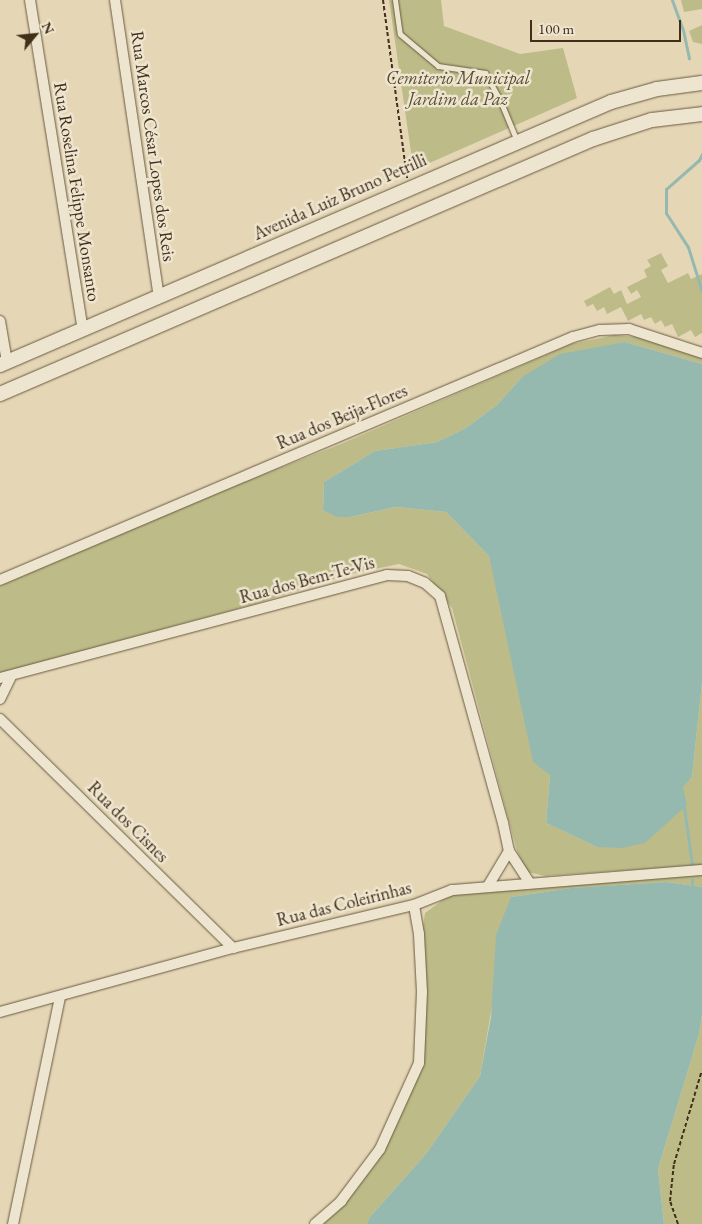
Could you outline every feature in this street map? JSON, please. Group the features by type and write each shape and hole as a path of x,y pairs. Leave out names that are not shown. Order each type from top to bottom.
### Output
{"main road":[{"name":"Avenida Luiz Bruno Petrilli","path":"3,363 611,102 657,89 702,84"},
{"path":"0,394 593,139 652,120 702,114"}],"street":[{"name":"Rua Roselina Felippe Monsanto","path":"30,0 83,330"},
{"name":"Rua Marcos César Lopes dos Reis","path":"115,0 159,297"},
{"path":"0,321 3,363"},
{"name":"Rua dos Beija-Flores","path":"0,580 573,337 600,330 629,329 702,354"},
{"name":"Rua dos Bem-Te-Vis","path":"0,678 387,575 408,576 424,583 440,596 504,823 509,850 530,883"},
{"path":"0,699 11,676"},
{"name":"Rua dos Cisnes","path":"0,719 233,948"},
{"path":"488,886 509,850"},
{"name":"Rua das Coleirinhas","path":"0,1012 233,948 414,905 452,890 702,870"},
{"path":"315,1224 341,1200 380,1148 419,1063 422,992 419,934 414,905"},
{"path":"13,1224 60,997"}],"lane":[{"path":"395,0 400,34 438,66 485,73 500,100 517,141"}],"path":[{"path":"383,0 408,188"},
{"path":"678,1224 670,1201 674,1164 702,1070"}],"green space":[{"name":"Cemiterio Municipal Jardim da Paz","path":"389,0 441,0 444,26 520,54 563,48 577,98 425,165 412,159"},
{"path":"681,0 702,0 702,9 684,12"},
{"path":"702,25 702,44 693,42 689,31"},
{"path":"661,253 668,266 661,270 668,283 688,273 691,279 702,274 702,333 695,337 691,330 678,337 672,324 665,327 661,320 655,324 651,317 644,320 641,314 628,321 621,307 607,314 604,307 597,311 593,304 587,307 584,301 610,287 614,294 621,290 627,304 641,297 637,290 631,294 627,287 647,277 644,270 651,266 647,260"},
{"path":"615,335 638,337 702,358 702,364 625,342 522,377 497,405 466,428 437,442 375,451 324,482 323,510 350,517 396,507 446,512 489,556 550,774 546,823 597,847 683,786 692,777 702,683 702,865 546,876 527,872 517,851 452,608 427,574 399,564 346,575 255,604 0,673 0,586 189,504 341,444 571,344"},
{"path":"702,874 702,887 667,882 571,888 511,897 480,1076 426,1154 369,1218 367,1224 321,1224 337,1212 359,1181 420,1072 422,933 425,913 448,896 484,890"},
{"path":"702,1014 702,1224 664,1224 658,1169 699,1034"}],"water":[{"path":"625,342 702,364 702,683 692,777 683,787 687,805 645,843 622,848 597,847 546,823 550,775 533,762 489,556 446,512 396,507 350,517 337,517 323,510 324,482 375,451 437,442 466,428 497,405 522,377 560,354"},
{"path":"667,882 702,887 702,1014 699,1034 658,1169 664,1224 367,1224 369,1218 426,1154 480,1076 491,1017 496,935 511,897 571,888"}],"waterway":[{"path":"672,0 683,30 689,58"},
{"path":"702,154 699,160 666,189 666,213 688,247 702,292"},
{"path":"684,807 692,865"},
{"path":"692,879 692,885"}]}
